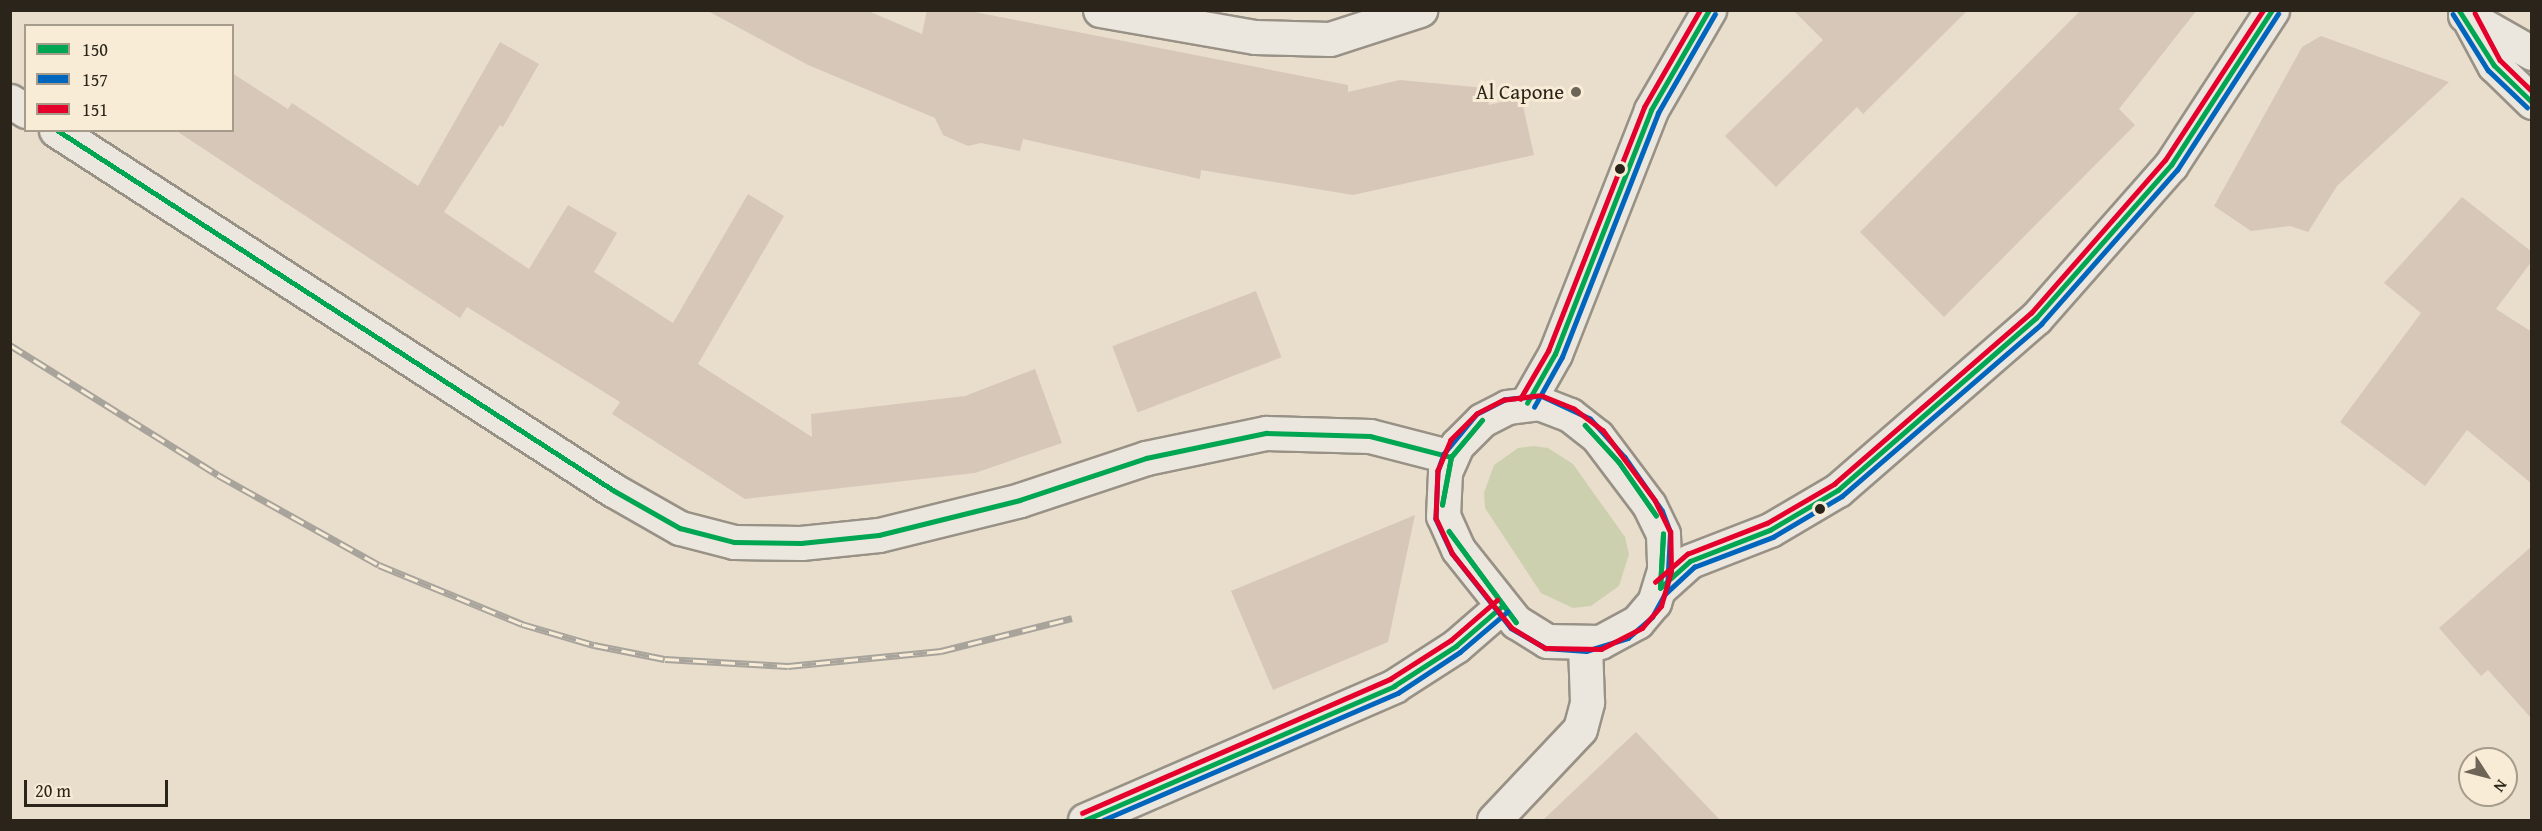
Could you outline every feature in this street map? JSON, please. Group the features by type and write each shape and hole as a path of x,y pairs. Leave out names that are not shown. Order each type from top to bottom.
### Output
{"street":[{"path":"1100,10 1255,37 1330,39 1420,10"},
{"path":"1660,588 1663,534 1656,515 1619,462 1570,415 1527,403 1482,420 1451,457 1445,472 1443,516 1458,549 1502,606 1535,636 1566,645 1585,644 1611,638 1637,622 1660,588 1690,561 1770,530 1838,490 2036,318 2171,165 2272,10"},
{"path":"1527,403 1555,354 1651,110 1702,13"},
{"path":"2464,14 2532,53"},
{"path":"2464,14 2494,65 2532,102"},
{"path":"10,101 24,110"},
{"path":"59,132 613,490 680,528 734,542 801,543 879,535 1020,500 1146,458 1266,433 1370,436 1451,457"},
{"path":"1085,820 1394,686 1456,646 1502,606"},
{"path":"1494,820 1580,729 1587,702 1585,644"}],"green space":[{"path":"1534,446 1548,448 1573,464 1625,537 1629,554 1619,586 1591,606 1573,608 1541,593 1485,508 1484,493 1494,465 1518,448"}],"building":[{"path":"706,10 866,10 922,34 927,10 965,10 1348,85 1348,92 1400,80 1486,88 1489,105 1521,97 1534,155 1353,195 1201,170 1200,179 1023,139 1020,151 981,143 968,146 943,135 935,118 808,65"},
{"path":"1793,10 1968,10 1863,114 1857,107 1776,187 1725,136 1823,40"},
{"path":"2081,10 2197,10 2119,109 2135,125 1944,317 1860,232"},
{"path":"2321,36 2449,82 2337,186 2308,232 2290,226 2251,231 2214,206 2302,47"},
{"path":"500,42 539,64 503,127 500,125 444,212 529,269 568,205 617,233 594,272 673,323 748,194 784,216 698,364 812,437 811,414 965,396 1035,369 1062,443 975,473 745,499 612,414 620,402 467,307 460,318 178,132 234,132 234,74 288,109 292,103 418,186"},
{"path":"2462,197 2532,252 2532,261 2496,309 2532,332 2532,484 2467,430 2425,486 2340,422 2421,313 2384,283"},
{"path":"1256,291 1281,357 1138,412 1112,346"},
{"path":"1415,515 1388,642 1273,690 1231,591"},
{"path":"2532,546 2532,719 2488,670 2481,676 2439,628"},
{"path":"1636,732 1720,820 1543,820 1621,746"}],"railway":[{"path":"10,345 218,475 379,565 522,624 594,645 665,659 788,666 941,651 1072,618"}],"transit line":[{"name":"151","path":"1520,399 1548,351 1644,107 1700,10"},
{"name":"150","path":"1527,403 1555,354 1651,110 1709,10"},
{"name":"151","path":"1655,582 1687,554 1767,523 1834,484 2031,313 2165,160 2263,10"},
{"name":"150","path":"1660,588 1690,561 1770,530 1838,490 2036,318 2171,165 2272,10"},
{"name":"150","path":"2459,10 2494,65 2532,102"},
{"name":"151","path":"2475,13 2500,60 2532,91"},
{"name":"157","path":"1534,407 1562,357 1658,113 1715,14"},
{"name":"157","path":"1665,594 1694,567 1773,537 1842,496 2041,324 2177,170 2278,14"},
{"name":"157","path":"2453,14 2488,70 2527,107"},
{"name":"150","path":"60,132 613,490 680,528 734,542 801,543 879,535 1020,500 1146,458 1266,433 1370,436 1451,457"},
{"name":"151","path":"1538,396 1504,400 1477,414 1451,440 1438,470 1436,518 1452,553 1512,628 1545,648 1601,649 1642,628 1661,606 1671,571 1670,532 1655,501 1603,431 1574,409 1542,396"},
{"name":"157","path":"1541,396 1590,419 1625,458 1662,511 1670,532 1667,590 1652,617 1628,638 1586,651 1545,648 1511,628 1452,553 1436,519 1438,471 1444,454 1477,414 1505,400 1541,396"},
{"name":"150","path":"1451,457 1482,420"},
{"name":"150","path":"1451,457 1482,420"},
{"name":"150","path":"1585,425 1619,462"},
{"name":"150","path":"1585,425 1619,462"},
{"name":"150","path":"1442,505 1451,457"},
{"name":"150","path":"1442,505 1451,457"},
{"name":"150","path":"1619,462 1656,515"},
{"name":"150","path":"1619,462 1656,515"},
{"name":"150","path":"1449,531 1516,622"},
{"name":"150","path":"1449,531 1516,622"},
{"name":"150","path":"1660,588 1663,534"},
{"name":"150","path":"1660,588 1663,534"},
{"name":"151","path":"1082,813 1390,679 1451,640 1497,600"},
{"name":"150","path":"1085,820 1394,686 1456,646 1502,606"},
{"name":"157","path":"1103,820 1398,693 1460,652 1507,612"}],"place":[{"name":"Al Capone","path":"1576,92"}]}
